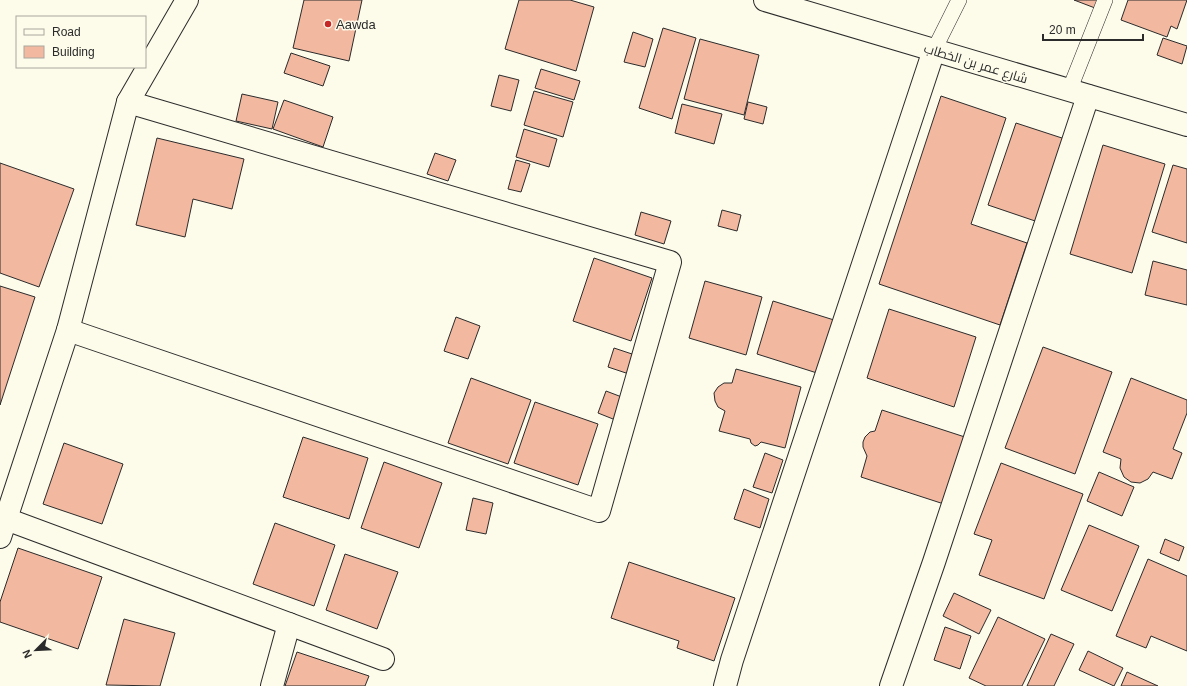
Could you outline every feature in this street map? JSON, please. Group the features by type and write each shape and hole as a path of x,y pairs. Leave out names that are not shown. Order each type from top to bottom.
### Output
{"street":[{"path":"187,0 128,102 68,330 3,528 289,624 383,659"},
{"name":"شارع عمر بن الخطاب","path":"772,1 1079,94 1187,125"},
{"path":"725,686 732,660 934,50"},
{"path":"891,686 934,562 1079,94"},
{"path":"68,330 598,511 670,262 128,102"},
{"path":"272,686 289,624"}],"lane":[{"path":"934,50 960,0"},
{"path":"1079,94 1105,0"}],"building":[{"name":"Aawda","path":"304,0 362,0 349,61 293,48"},
{"path":"519,0 570,0 594,7 576,71 505,49"},
{"path":"1074,0 1098,0 1095,8"},
{"path":"1128,0 1187,0 1177,29 1171,26 1167,37 1121,20"},
{"path":"663,28 696,38 672,119 639,108"},
{"path":"633,32 653,39 645,67 624,62"},
{"path":"1163,38 1187,46 1182,64 1157,55"},
{"path":"700,39 759,55 744,115 684,99"},
{"path":"291,53 330,66 323,86 284,73"},
{"path":"541,69 580,81 574,100 535,88"},
{"path":"499,75 519,80 511,111 491,106"},
{"path":"534,91 573,102 563,137 524,125"},
{"path":"242,94 278,102 272,129 236,121"},
{"path":"941,96 1006,118 971,224 1027,243 1000,325 879,284"},
{"path":"284,100 333,117 323,147 273,129"},
{"path":"748,102 767,107 763,124 744,119"},
{"path":"682,104 722,114 714,144 675,133"},
{"path":"1016,123 1068,140 1041,223 988,205"},
{"path":"524,129 557,139 549,167 516,157"},
{"path":"157,138 244,159 232,209 193,199 185,237 136,225"},
{"path":"1103,145 1165,164 1132,273 1070,254"},
{"path":"435,153 456,160 448,181 427,174"},
{"path":"516,160 530,164 521,192 508,189"},
{"path":"0,163 74,189 39,287 0,273"},
{"path":"1173,165 1187,169 1187,243 1152,232"},
{"path":"722,210 741,215 737,231 718,226"},
{"path":"641,212 671,221 664,244 635,235"},
{"path":"594,258 652,278 631,341 573,321"},
{"path":"1153,261 1187,270 1187,305 1145,295"},
{"path":"705,281 762,297 746,355 689,338"},
{"path":"0,286 35,297 0,405"},
{"path":"773,301 834,320 817,373 757,354"},
{"path":"889,309 976,337 954,407 867,378"},
{"path":"456,317 480,326 468,359 444,351"},
{"path":"1043,347 1112,372 1075,474 1005,448"},
{"path":"614,348 638,356 632,375 608,367"},
{"path":"736,369 801,387 785,448 761,442 755,446 751,443 750,439 719,431 725,411 718,407 715,401 714,393 718,387 724,383 732,383"},
{"path":"471,378 531,400 508,464 448,443"},
{"path":"1131,378 1187,400 1187,413 1173,449 1182,453 1172,479 1153,472 1148,479 1140,483 1131,482 1124,477 1120,468 1121,459 1103,452"},
{"path":"606,391 627,399 618,421 598,413"},
{"path":"535,402 598,424 578,485 514,463"},
{"path":"882,410 971,439 950,506 861,477 867,456 863,447 863,442 865,437 870,432 875,431"},
{"path":"303,437 368,458 349,519 283,497"},
{"path":"64,443 123,464 102,524 43,504"},
{"path":"765,453 783,460 772,493 753,487"},
{"path":"384,462 442,483 419,548 361,528"},
{"path":"1001,463 1083,494 1044,599 979,575 992,540 974,534"},
{"path":"1099,472 1134,487 1122,516 1087,501"},
{"path":"744,489 769,499 760,528 734,519"},
{"path":"473,498 493,503 486,534 466,530"},
{"path":"275,523 335,545 314,606 253,584"},
{"path":"1089,525 1139,546 1112,611 1061,590"},
{"path":"1165,539 1184,547 1179,561 1160,553"},
{"path":"18,548 102,577 78,649 0,622 0,602"},
{"path":"345,554 398,572 377,629 326,610"},
{"path":"1148,559 1187,576 1187,651 1151,636 1146,648 1116,636"},
{"path":"629,562 735,598 714,661 677,648 679,641 611,618"},
{"path":"954,593 991,610 979,634 943,616"},
{"path":"998,617 1045,639 1022,686 986,686 969,678"},
{"path":"124,619 175,633 160,686 106,685"},
{"path":"945,627 971,636 960,669 934,660"},
{"path":"1051,634 1074,644 1054,686 1027,686"},
{"path":"1088,651 1123,668 1114,686 1079,670"},
{"path":"297,652 369,676 365,686 285,686"},
{"path":"1127,672 1158,686 1121,686"}],"place":[{"name":"Aawda","path":"328,24"}]}
